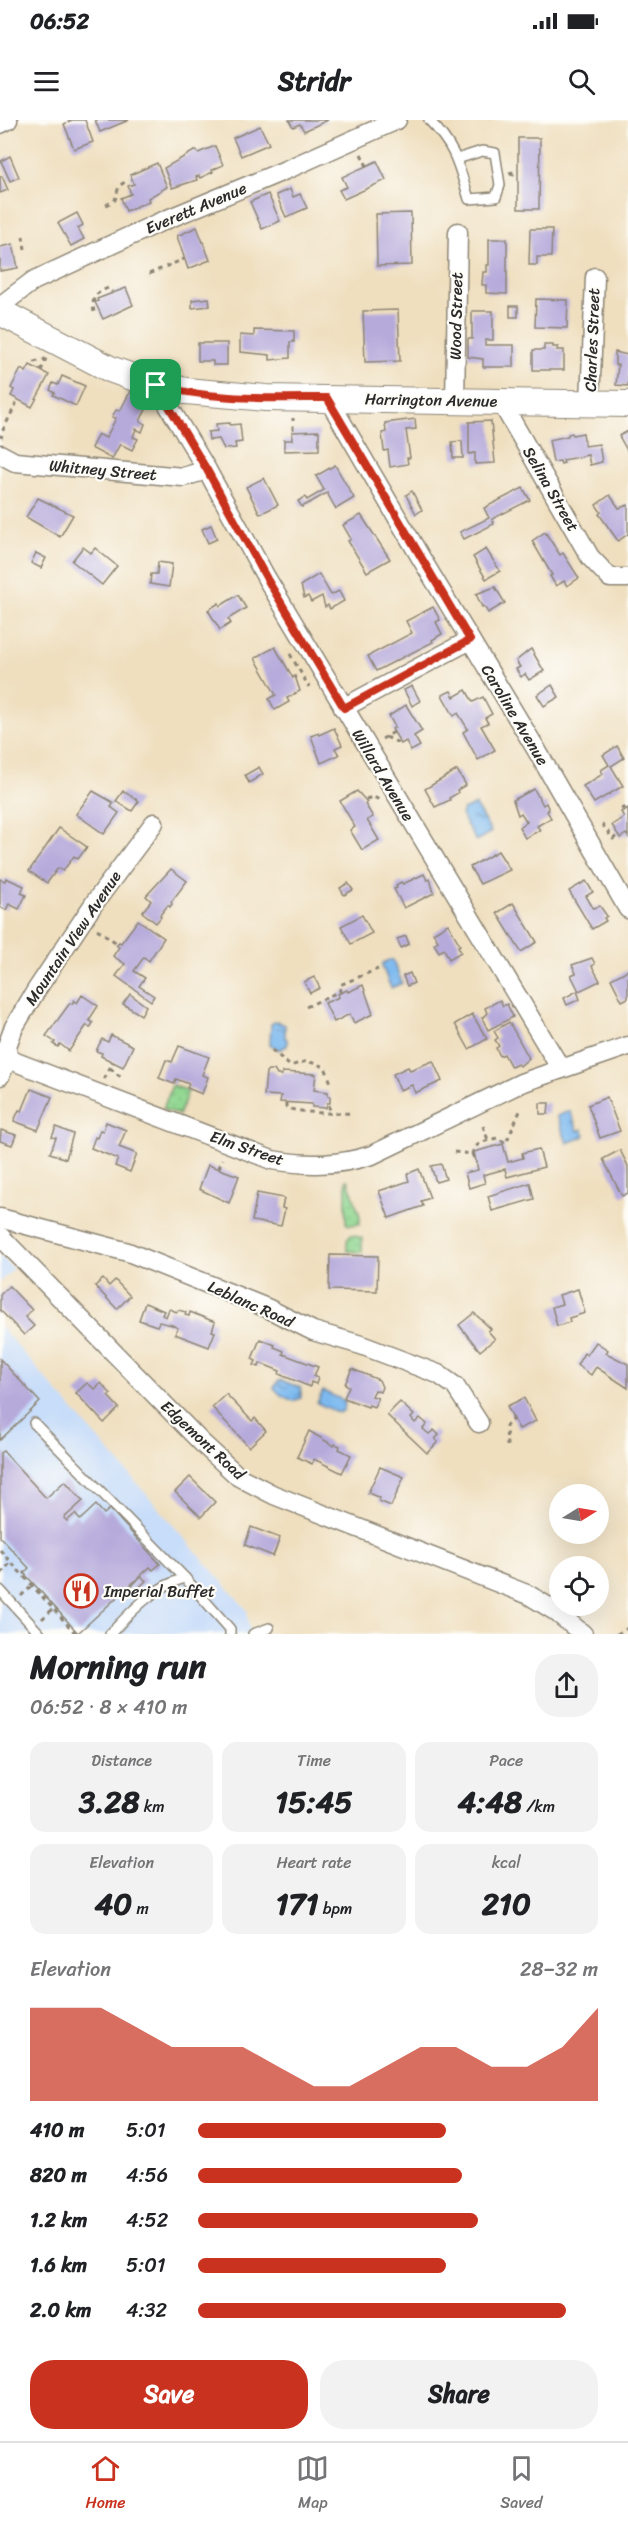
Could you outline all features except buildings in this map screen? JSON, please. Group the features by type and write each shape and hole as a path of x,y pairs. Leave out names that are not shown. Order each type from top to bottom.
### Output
{"main road":[{"name":"Harrington Avenue","path":"0,312 95,362 156,385 186,391 230,396 628,404"}],"street":[{"path":"0,124 8,120"},
{"name":"Everett Avenue","path":"0,306 33,281 158,223 288,169 397,120"},
{"name":"Wood Street","path":"455,400 458,231"},
{"name":"Charles Street","path":"590,402 595,278"},
{"name":"Willard Avenue","path":"156,385 207,470 267,579 561,1069"},
{"name":"Caroline Avenue","path":"327,398 536,749 628,909"},
{"name":"Selina Street","path":"501,402 590,557 610,578 628,578"},
{"name":"Whitney Street","path":"5,447 15,462 183,477 207,470"},
{"path":"344,708 470,640"},
{"name":"Mountain View Avenue","path":"4,1057 14,1027 84,919 154,823"},
{"name":"Elm Street","path":"4,1057 272,1160 314,1165 350,1162 372,1155 514,1086 628,1046"},
{"path":"0,1077 4,1057"},
{"name":"Leblanc Road","path":"0,1218 128,1252 267,1308 313,1331 361,1345 438,1374 455,1386 479,1423"},
{"name":"Edgemont Road","path":"0,1236 203,1444 239,1477 274,1496 529,1595 555,1611 583,1634"}],"lane":[{"path":"429,120 447,138 457,159 469,199 496,197 500,185 495,153 482,151 457,159"},
{"path":"33,1423 185,1578 230,1629 230,1634"},
{"path":"110,1634 134,1609 162,1586 185,1578"},
{"path":"0,1590 40,1634"},
{"path":"253,1634 269,1628"}],"path":[{"path":"510,174 518,176"},
{"path":"106,204 115,201 119,186 128,180"},
{"path":"22,236 25,249"},
{"path":"149,274 184,259"},
{"path":"94,312 92,301 96,294 108,288 112,292"},
{"path":"34,362 46,359"},
{"path":"5,447 0,436 16,404 15,400"},
{"path":"290,654 309,687"},
{"path":"386,737 399,743"},
{"path":"366,799 376,798 383,805"},
{"path":"621,809 628,806"},
{"path":"602,824 612,839 618,836"},
{"path":"84,919 118,944"},
{"path":"306,1007 340,991 340,985 378,969"},
{"path":"272,1050 290,1066 307,1061 326,1067 331,1083"},
{"path":"102,1085 113,1062"},
{"path":"110,1068 123,1079"},
{"path":"286,1102 289,1110 330,1114 351,1113"},
{"path":"329,1105 330,1114"},
{"path":"472,1154 476,1146 488,1140 497,1138 506,1143 520,1111"},
{"path":"483,1126 488,1140"},
{"path":"454,1152 472,1154"},
{"path":"472,1154 477,1163"},
{"path":"507,1446 506,1426 513,1418"},
{"path":"0,1550 76,1634"},
{"path":"1,1574 11,1562"},
{"path":"21,1596 32,1586"},
{"path":"42,1619 53,1609"},
{"path":"617,1634 628,1628"}],"shaded area":[{"path":"0,1255 13,1269 0,1282"},
{"path":"0,1326 247,1610 250,1634 0,1634"}],"green space":[{"path":"172,1085 188,1091 179,1115 163,1109"},
{"path":"346,1180 348,1180 360,1216 360,1224 346,1223"},
{"path":"351,1235 362,1238 362,1252 347,1251 347,1240"}],"water":[{"path":"475,805 491,832 476,841 461,815 463,810"},
{"path":"389,960 393,960 402,983 391,988 382,966"},
{"path":"276,1021 285,1025 285,1038 287,1039 287,1046 279,1050 270,1044 271,1024"},
{"path":"570,1111 578,1131 582,1129 585,1136 567,1143 557,1116"},
{"path":"281,1380 301,1388 301,1398 293,1401 281,1395 274,1388"},
{"path":"323,1391 345,1401 344,1410 339,1413 317,1403"}],"place":[{"name":"Imperial Buffet","path":"81,1591"}],"route":[{"path":"156,385 230,396 327,398 470,640 344,708 156,385"}]}
